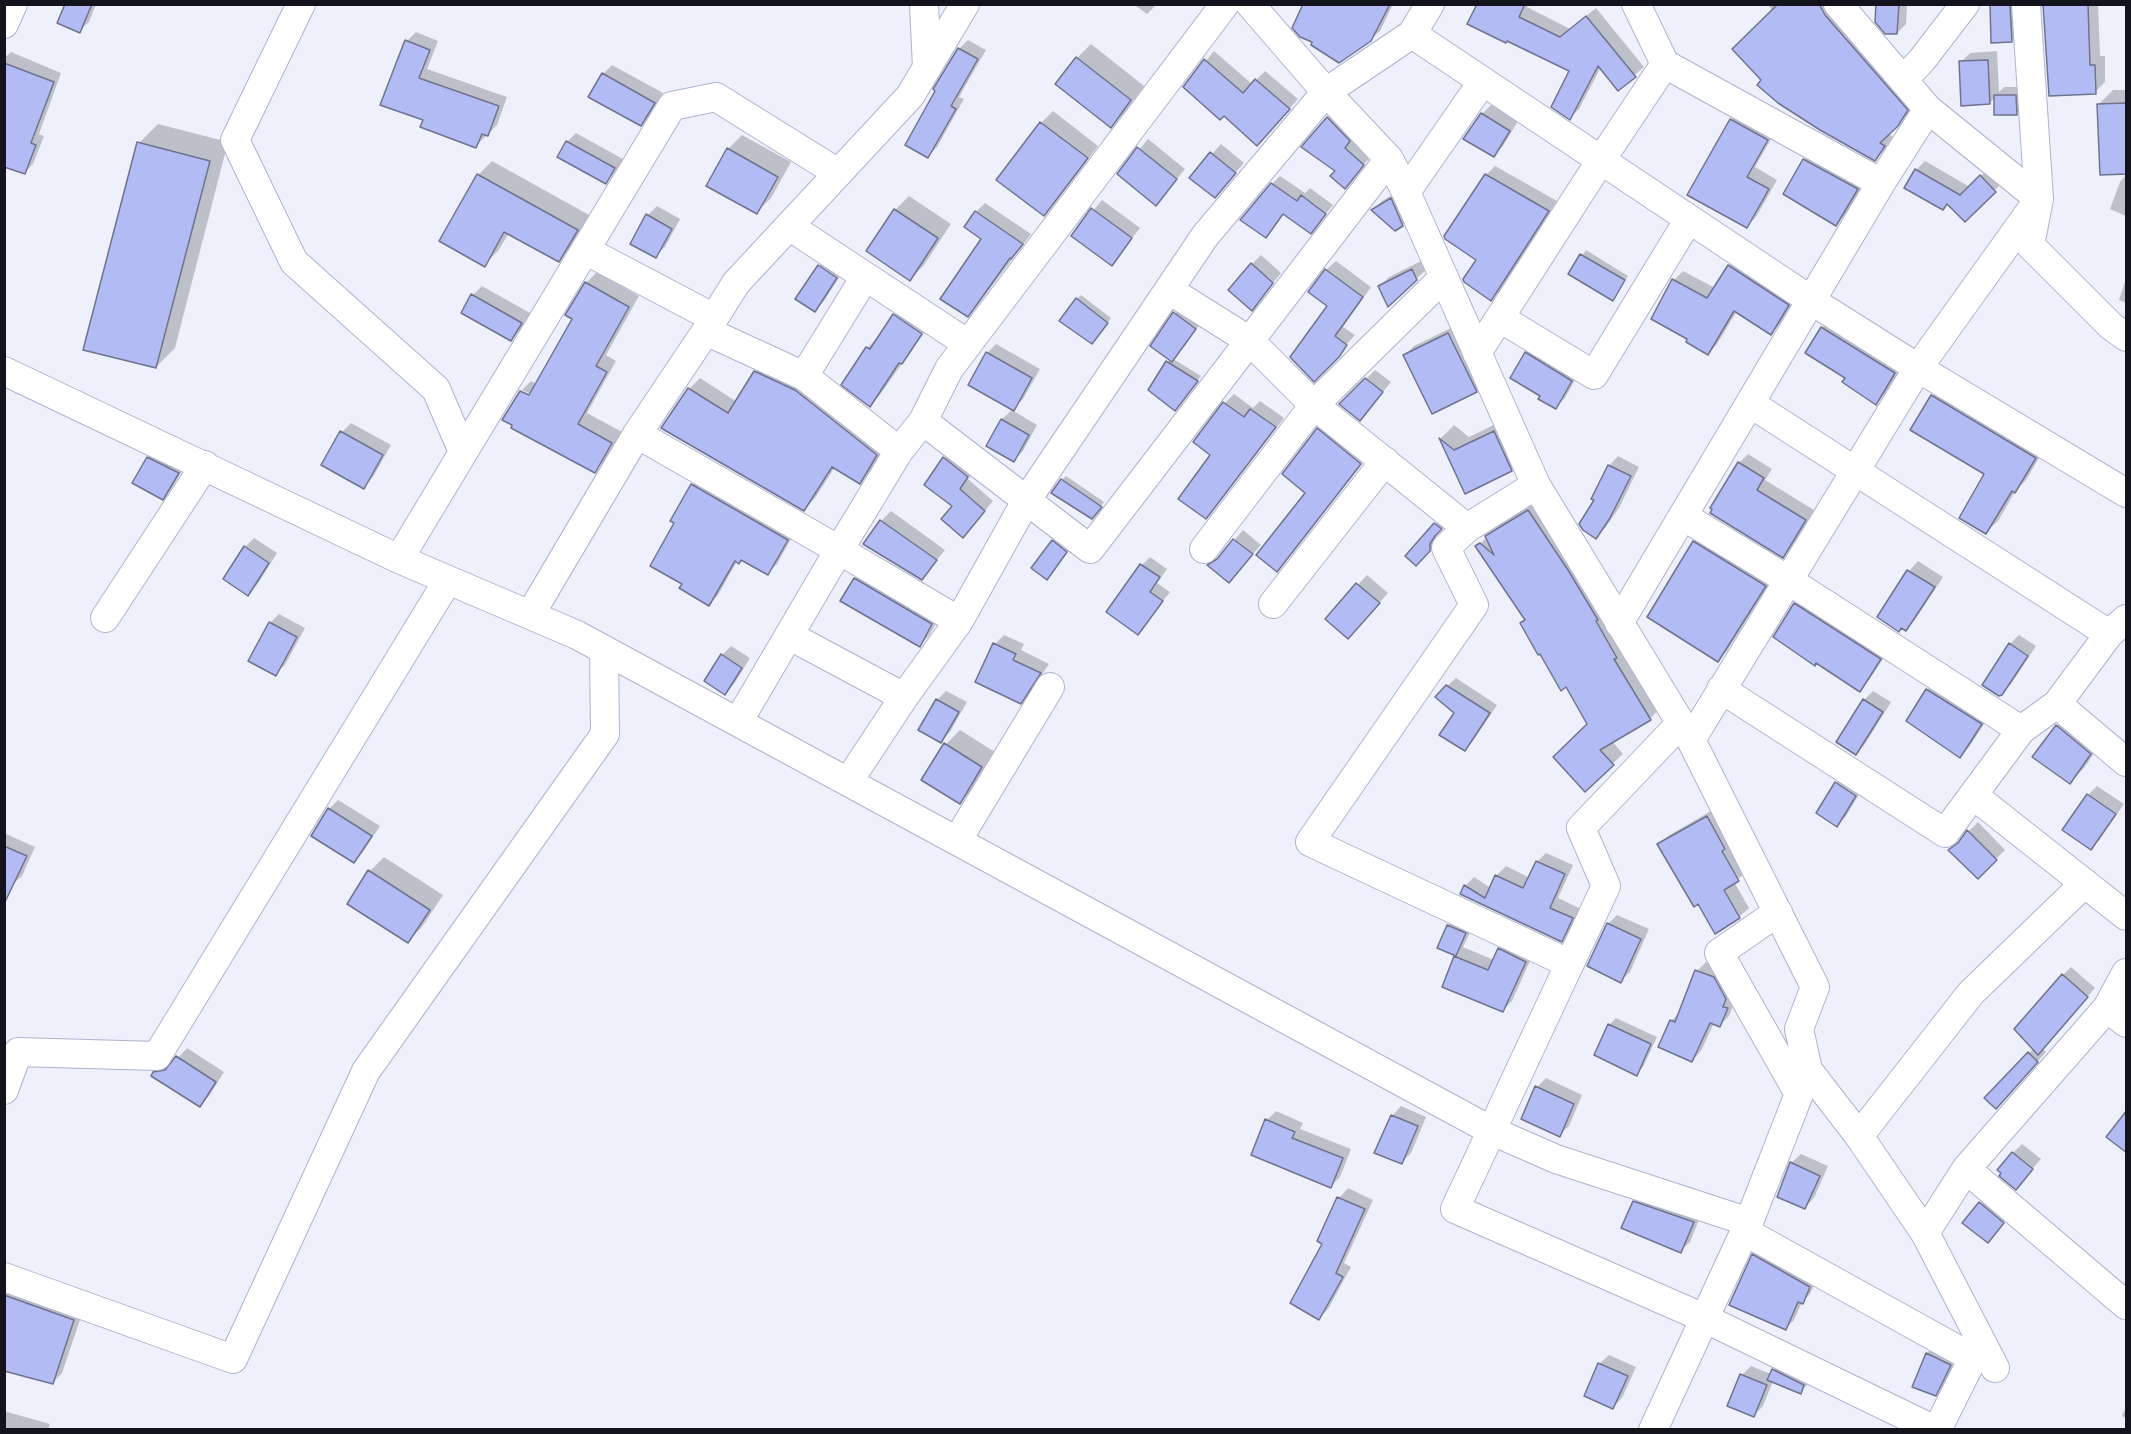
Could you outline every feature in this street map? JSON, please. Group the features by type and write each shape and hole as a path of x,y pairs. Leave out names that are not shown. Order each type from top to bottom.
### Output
{"street":[{"path":"4,24 13,4"},
{"path":"302,4 235,140 294,262 436,389 464,452"},
{"path":"924,4 927,68"},
{"path":"530,615 637,434 736,283 910,96 965,4"},
{"path":"738,722 899,452 923,421 949,369 1225,4"},
{"path":"1250,4 1326,92 1389,159 1406,192 1536,485 1686,731 1815,987 1799,1029 1803,1082 1746,1227 1653,1430"},
{"path":"1636,4 1665,64 1881,183"},
{"path":"1838,4 1928,109 2038,199"},
{"path":"1903,80 1922,60 1965,4"},
{"path":"2026,4 2038,199 2030,245 2111,326 2127,337"},
{"path":"848,783 904,697 959,621 1026,501 1205,236 1326,92 1412,34 1428,5"},
{"path":"1412,34 1812,301 1918,368 2127,492"},
{"path":"1477,352 1665,64"},
{"path":"1406,192 1483,81"},
{"path":"399,559 672,106 716,97 838,173"},
{"path":"1619,622 1881,183 1928,109"},
{"path":"923,421 1090,549 1389,159"},
{"path":"1984,1357 1936,1430 1704,1318 1455,1209 1568,963 1606,886 1581,828 1686,731 1722,689 1918,368 2038,199"},
{"path":"1500,318 1594,375 1689,219"},
{"path":"789,226 968,344"},
{"path":"585,249 710,324 804,376 899,452"},
{"path":"804,376 865,277"},
{"path":"1204,549 1314,405 1444,277"},
{"path":"1169,290 1250,340 1314,405 1467,528"},
{"path":"4,371 399,559 577,635 1492,1131 1556,1159 1746,1227 1984,1357"},
{"path":"1722,689 1945,833 2021,730 2057,704 2118,627 1854,471 1751,404"},
{"path":"637,434 959,621"},
{"path":"1273,604 1385,461"},
{"path":"105,618 205,465"},
{"path":"1536,485 1467,528 1446,548 1474,605 1310,842 1568,963"},
{"path":"1683,516 1788,580 2021,730"},
{"path":"4,1090 11,1051 157,1056 448,580"},
{"path":"790,636 904,697"},
{"path":"4,1276 233,1359 366,1071 605,734 604,650"},
{"path":"957,841 1050,687"},
{"path":"2057,704 2127,762"},
{"path":"1973,795 2127,916"},
{"path":"1859,1136 1971,993 2085,883"},
{"path":"1778,912 1719,953 1803,1082 1859,1136 1925,1233 1984,1357"},
{"path":"1925,1233 1966,1169 2117,1016 2127,973"},
{"path":"1966,1169 2127,1305"}],"building":[{"path":"65,4 92,4 80,33 57,23"},
{"path":"1303,4 1390,4 1371,41 1339,63 1311,45 1312,42 1300,37 1292,28"},
{"path":"1477,4 1525,4 1519,17 1560,37 1586,16 1636,77 1618,91 1598,66 1570,120 1551,107 1569,71 1467,24"},
{"path":"1778,4 1819,4 1825,15 1908,110 1898,126 1880,143 1885,146 1875,161 1778,103 1757,85 1761,80 1732,49"},
{"path":"1876,4 1899,4 1897,34 1885,34 1875,22"},
{"path":"1990,4 2010,4 2012,42 1991,43"},
{"path":"2043,4 2088,4 2090,65 2095,65 2096,94 2049,96"},
{"path":"405,40 430,50 419,78 499,106 488,136 482,134 476,148 420,127 423,120 380,105"},
{"path":"958,48 978,59 951,106 956,109 928,158 905,145 935,91 933,89"},
{"path":"1076,57 1131,100 1111,128 1055,84"},
{"path":"1204,59 1243,93 1255,79 1290,109 1257,146 1224,116 1220,120 1183,87"},
{"path":"1988,60 1990,104 1961,106 1959,61"},
{"path":"4,63 54,82 31,143 36,145 25,174 4,167"},
{"path":"602,73 655,103 641,126 588,97"},
{"path":"1994,95 2016,95 2017,115 1994,115"},
{"path":"2127,103 2127,174 2100,175 2097,104"},
{"path":"1481,113 1510,131 1494,157 1463,139"},
{"path":"1327,117 1350,141 1345,148 1364,165 1345,189 1330,176 1335,171 1301,147"},
{"path":"1730,119 1768,140 1747,177 1769,189 1747,228 1687,195"},
{"path":"1040,122 1088,158 1044,216 996,180"},
{"path":"566,141 615,168 606,184 557,157"},
{"path":"137,142 210,161 156,368 83,350"},
{"path":"1137,147 1177,179 1156,206 1117,174"},
{"path":"727,148 778,177 757,214 706,186"},
{"path":"1210,152 1236,173 1215,198 1189,178"},
{"path":"1803,159 1858,189 1836,226 1783,194"},
{"path":"1915,169 1960,195 1980,175 1996,192 1965,222 1947,204 1943,210 1904,188"},
{"path":"477,174 578,230 559,262 504,232 485,267 439,241"},
{"path":"1485,174 1549,211 1491,301 1464,282 1463,279 1476,260 1444,236"},
{"path":"1271,183 1297,201 1301,195 1326,214 1311,234 1283,214 1266,238 1240,220"},
{"path":"1391,198 1403,226 1395,231 1371,210"},
{"path":"1091,208 1132,238 1112,266 1071,236"},
{"path":"894,209 938,238 910,281 866,251"},
{"path":"975,211 1023,244 1010,258 968,317 940,299 981,239 964,227"},
{"path":"646,214 672,229 656,258 630,244"},
{"path":"1580,254 1625,280 1613,301 1568,274"},
{"path":"1251,263 1273,283 1252,311 1228,290"},
{"path":"818,265 837,278 815,312 795,299"},
{"path":"1728,265 1789,305 1771,335 1734,311 1708,355 1686,342 1687,339 1651,319 1672,279 1707,298"},
{"path":"1325,269 1363,297 1335,336 1347,345 1339,357 1314,382 1290,357 1327,306 1308,292"},
{"path":"1412,269 1417,280 1388,307 1378,286"},
{"path":"585,282 629,307 596,366 607,372 578,424 612,443 595,473 511,428 512,425 502,420 520,391 529,395 572,319 565,315"},
{"path":"471,294 522,323 511,341 461,313"},
{"path":"1076,298 1108,323 1092,344 1059,321"},
{"path":"1173,312 1196,329 1172,362 1150,346"},
{"path":"893,314 922,334 902,364 899,363 870,407 841,385 866,347 870,349"},
{"path":"1821,327 1895,373 1876,405 1842,382 1845,378 1805,353"},
{"path":"1448,333 1477,392 1432,414 1403,355"},
{"path":"986,352 1032,378 1014,411 968,385"},
{"path":"1525,352 1572,381 1556,409 1538,399 1540,396 1510,378"},
{"path":"1166,361 1198,381 1175,411 1148,390"},
{"path":"754,371 795,390 877,455 860,484 832,467 804,511 661,428 688,388 728,413"},
{"path":"1365,378 1383,392 1360,421 1339,404"},
{"path":"1931,395 2036,458 2015,493 2012,491 1986,534 1959,518 1984,474 1910,430"},
{"path":"1223,402 1244,417 1250,409 1276,427 1206,519 1178,499 1210,455 1193,442"},
{"path":"1001,419 1029,435 1014,462 986,446"},
{"path":"1317,428 1361,464 1277,572 1256,555 1305,493 1282,474"},
{"path":"340,431 383,455 364,489 321,465"},
{"path":"1494,431 1512,471 1465,494 1439,438 1454,450"},
{"path":"147,457 179,473 163,500 132,483"},
{"path":"943,457 968,477 960,489 985,511 963,538 941,519 952,506 924,485"},
{"path":"1738,462 1764,478 1757,490 1806,520 1783,558 1710,513 1712,509 1710,508"},
{"path":"1608,465 1631,476 1610,518 1596,539 1583,530 1579,524 1594,500 1591,499"},
{"path":"1061,479 1102,507 1092,519 1051,493"},
{"path":"691,484 788,540 768,575 741,560 739,564 735,561 709,606 679,588 682,584 650,566 674,523 670,521"},
{"path":"1528,510 1598,620 1596,621 1617,658 1614,659 1651,720 1600,750 1614,765 1585,792 1553,757 1587,724 1566,687 1561,691 1540,654 1538,655 1520,623 1525,620 1475,546 1480,543 1494,555 1485,536"},
{"path":"880,520 937,560 922,580 863,544"},
{"path":"1434,523 1442,529 1430,544 1430,551 1416,566 1405,556"},
{"path":"1233,539 1253,554 1229,583 1207,565 1217,559"},
{"path":"1052,540 1067,552 1047,580 1031,568"},
{"path":"1693,541 1766,586 1718,662 1647,617"},
{"path":"244,546 269,563 248,596 223,579"},
{"path":"1140,564 1160,577 1150,592 1163,601 1138,635 1106,612"},
{"path":"1907,570 1935,587 1906,631 1901,628 1899,632 1877,617"},
{"path":"854,578 932,624 920,647 840,601"},
{"path":"1356,583 1380,603 1348,639 1325,619"},
{"path":"1794,603 1881,659 1860,692 1816,663 1815,666 1773,637"},
{"path":"269,622 297,637 276,676 248,661"},
{"path":"993,643 1016,654 1013,660 1041,673 1021,704 975,682"},
{"path":"2009,643 2028,656 2002,695 1999,696 1982,685"},
{"path":"721,654 742,668 725,695 704,681"},
{"path":"1446,685 1490,713 1465,751 1439,735 1454,713 1435,697"},
{"path":"1926,689 1982,724 1960,758 1906,721"},
{"path":"936,699 959,712 941,743 918,730"},
{"path":"1863,699 1883,712 1856,755 1836,742"},
{"path":"2056,725 2091,754 2070,784 2032,757"},
{"path":"944,743 982,767 960,804 921,780"},
{"path":"1835,782 1856,796 1837,827 1816,813"},
{"path":"2087,794 2116,814 2091,850 2062,830"},
{"path":"328,808 372,836 354,863 311,836"},
{"path":"1707,816 1725,849 1722,851 1739,881 1724,890 1740,918 1715,934 1698,904 1694,907 1657,844"},
{"path":"1967,830 1997,860 1978,879 1948,850 1958,843"},
{"path":"4,846 27,856 4,904"},
{"path":"1536,861 1565,874 1550,908 1573,918 1562,942 1460,894 1464,885 1485,898 1495,875 1523,888"},
{"path":"368,870 430,910 408,943 347,904"},
{"path":"1607,923 1641,939 1621,983 1587,966"},
{"path":"1447,925 1466,933 1456,956 1437,948"},
{"path":"1498,948 1526,962 1503,1012 1442,987 1454,956 1488,970"},
{"path":"1695,970 1714,977 1726,999 1723,1007 1728,1008 1720,1027 1710,1023 1692,1062 1658,1047 1670,1020 1675,1022"},
{"path":"2062,974 2088,997 2038,1055 2014,1029"},
{"path":"1608,1024 1651,1044 1637,1076 1594,1055"},
{"path":"2028,1052 2038,1062 1996,1109 1984,1098"},
{"path":"176,1056 216,1082 200,1107 151,1076 153,1072 165,1070"},
{"path":"1535,1086 1574,1104 1560,1137 1521,1119"},
{"path":"2127,1110 2127,1153 2106,1137"},
{"path":"1391,1115 1418,1126 1402,1164 1374,1153"},
{"path":"1265,1119 1295,1132 1292,1138 1343,1158 1331,1188 1251,1155"},
{"path":"2012,1152 2033,1169 2016,1190 1999,1176 2001,1173 1997,1170"},
{"path":"1790,1162 1820,1176 1805,1209 1777,1197"},
{"path":"1337,1197 1365,1209 1336,1273 1343,1277 1319,1320 1290,1303 1322,1244 1317,1241"},
{"path":"1633,1201 1694,1222 1681,1253 1621,1228"},
{"path":"1979,1202 2004,1223 1988,1243 1962,1223"},
{"path":"1752,1254 1810,1287 1803,1304 1798,1302 1786,1330 1729,1305"},
{"path":"4,1295 74,1320 53,1384 4,1371"},
{"path":"1926,1353 1951,1365 1936,1396 1912,1387"},
{"path":"1598,1363 1628,1376 1613,1409 1584,1396"},
{"path":"1772,1369 1804,1385 1801,1394 1767,1380"},
{"path":"1740,1374 1767,1385 1754,1417 1727,1406"}]}
